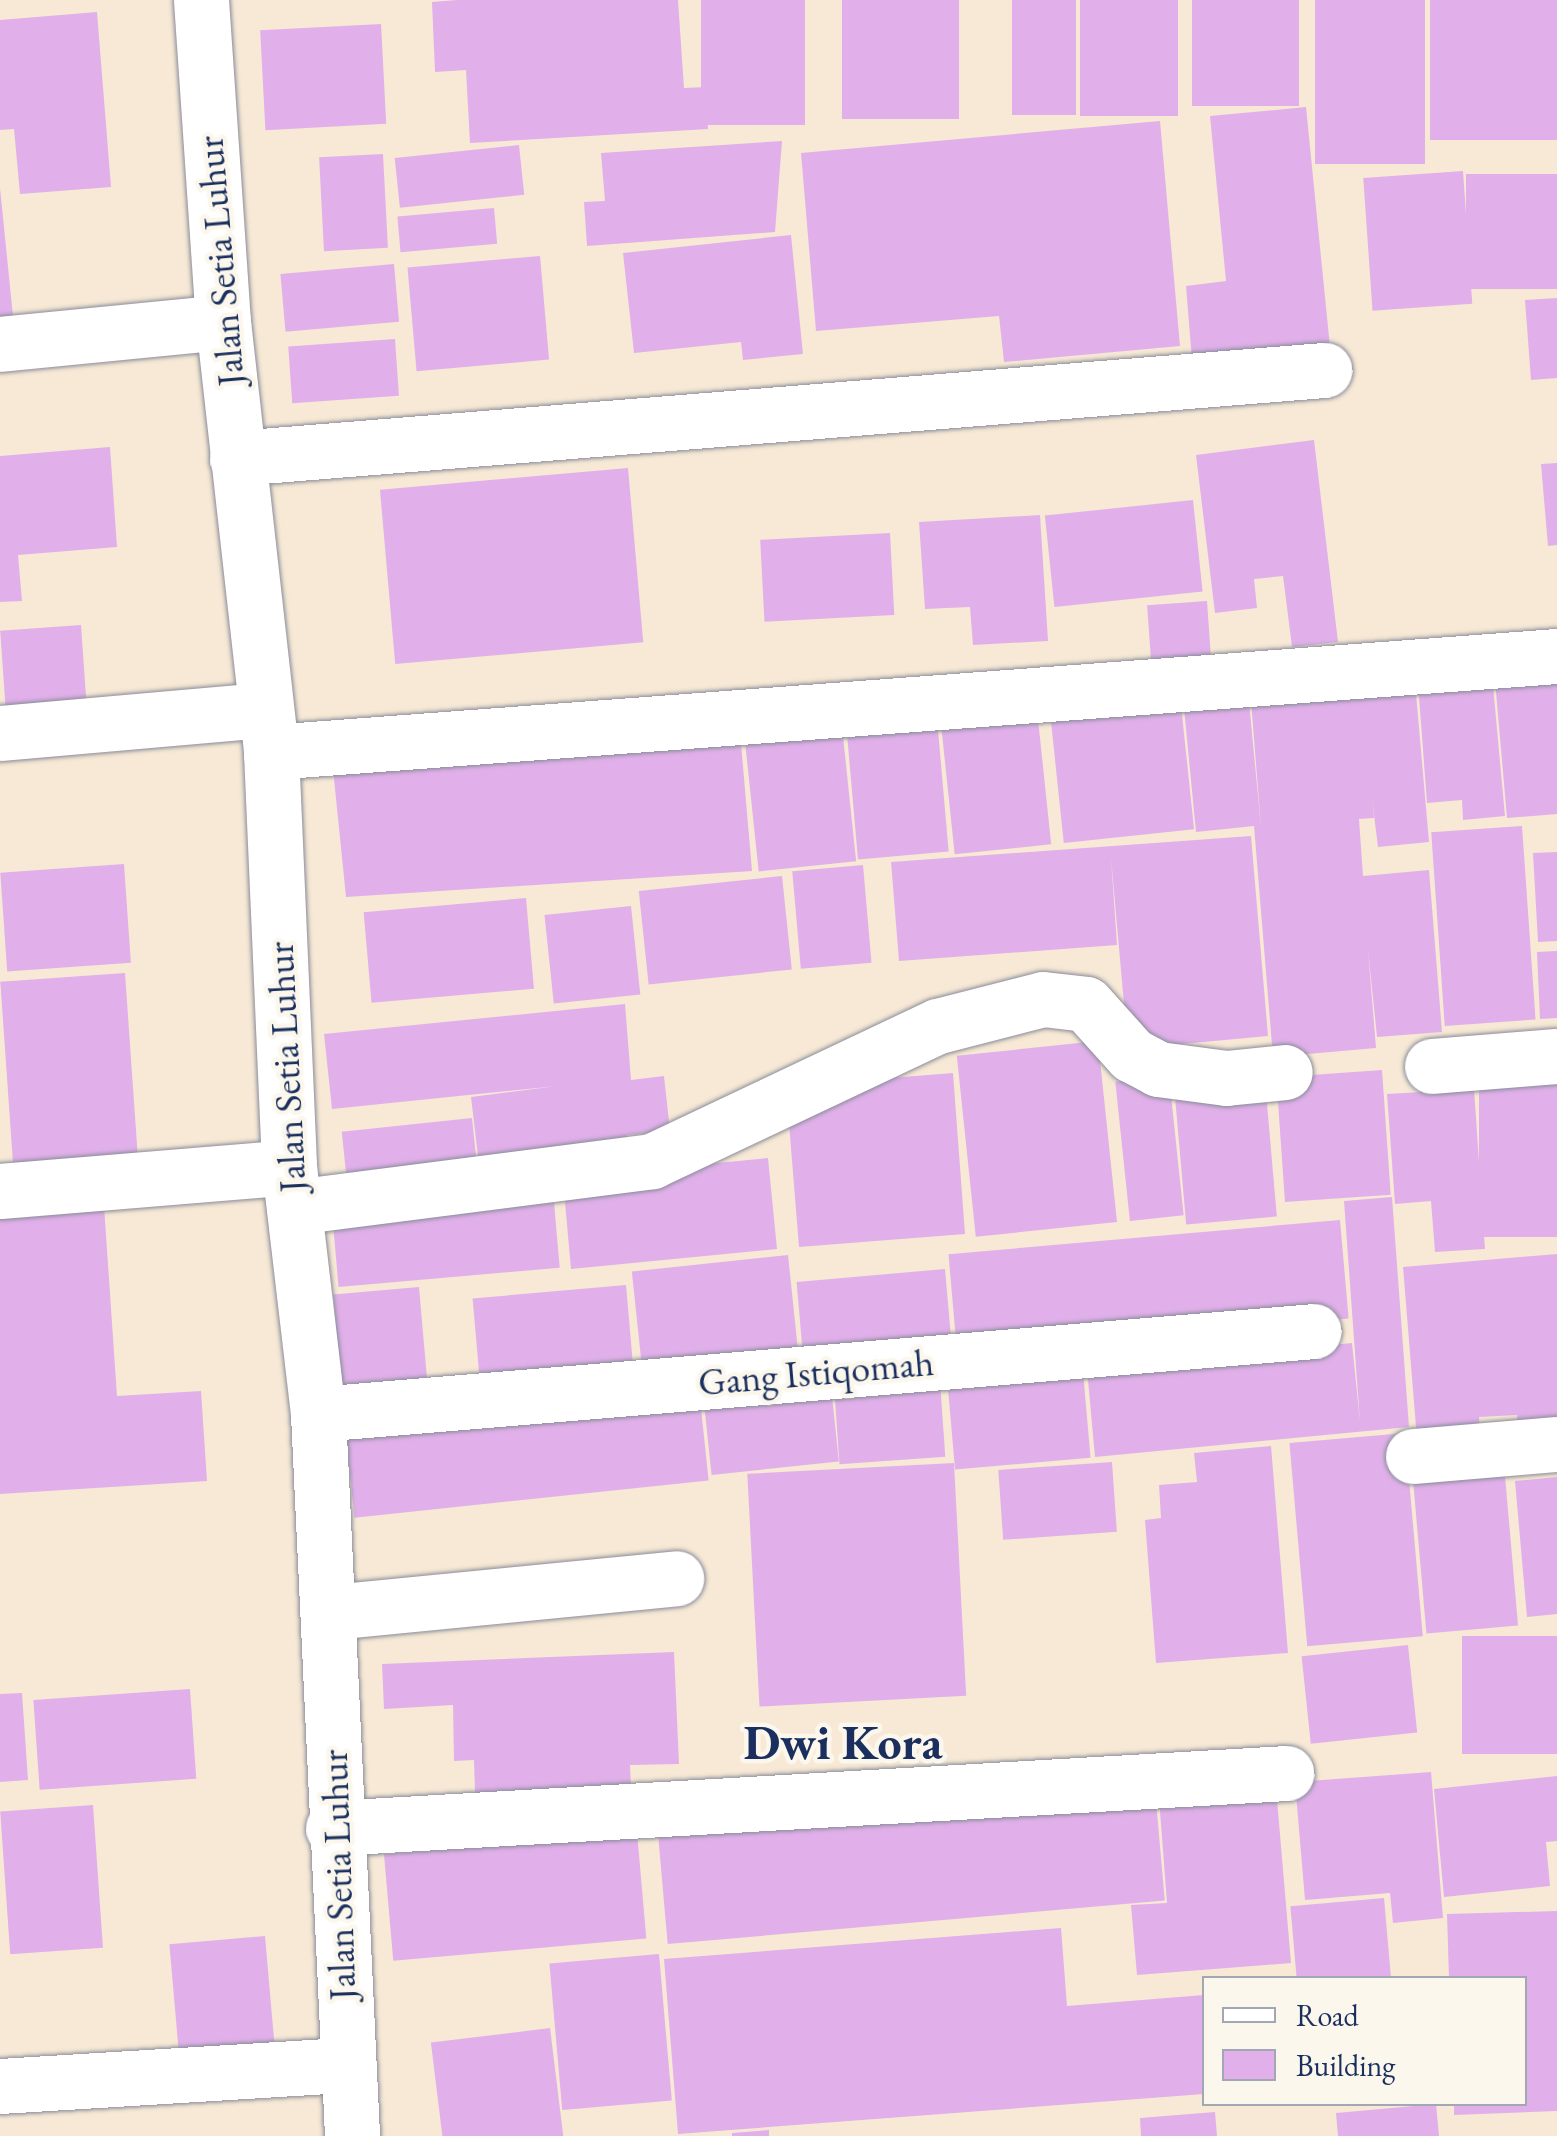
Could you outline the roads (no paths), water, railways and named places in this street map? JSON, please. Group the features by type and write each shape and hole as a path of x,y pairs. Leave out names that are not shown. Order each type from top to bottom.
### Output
{"street":[{"name":"Jalan Setia Luhur","path":"201,0 223,322 267,731 291,1187 318,1414 332,1612 334,1828 352,2136"},
{"path":"0,344 223,322"},
{"path":"238,458 1324,370"},
{"path":"0,734 267,731 1557,656"},
{"path":"0,1190 291,1187 652,1161 938,1026 1043,999 1086,1004 1132,1055 1158,1069 1226,1078 1285,1072"},
{"path":"1432,1066 1557,1056"},
{"name":"Gang Istiqomah","path":"318,1414 1314,1331"},
{"path":"1413,1456 1557,1444"},
{"path":"332,1612 676,1578"},
{"path":"334,1828 1286,1773"},
{"path":"0,2086 347,2066"}],"district":[{"name":"Dwi Kora","path":"843,1743"}]}
